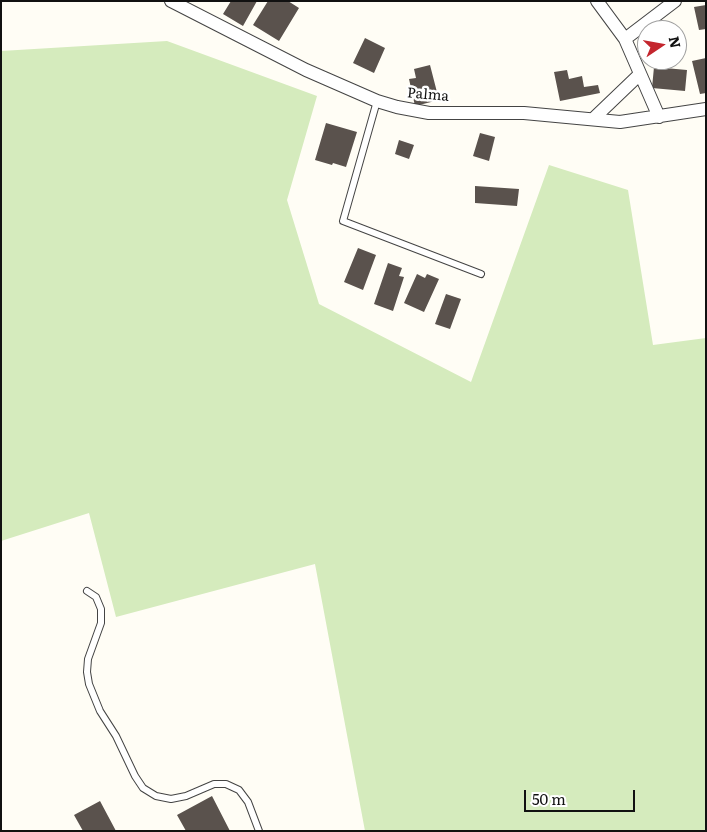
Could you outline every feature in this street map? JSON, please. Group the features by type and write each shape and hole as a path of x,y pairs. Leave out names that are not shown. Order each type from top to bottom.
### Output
{"street":[{"name":"Palma","path":"171,1 306,70 377,101 397,107 429,113 524,113 620,122 706,109"},
{"path":"597,1 624,39 659,116"},
{"path":"624,39 675,1"},
{"path":"593,119 640,74"}],"lane":[{"path":"377,101 343,221 482,274"},
{"path":"86,591 96,597 101,609 101,623 88,659 86,672 89,684 100,712 116,736 135,776 143,788 156,796 171,799 186,796 214,784 226,784 239,790 248,802 259,831"}],"green space":[{"path":"167,41 317,96 287,200 319,304 471,382 549,165 628,190 653,345 706,338 706,831 365,831 315,564 116,617 89,513 1,541 1,51"}],"building":[{"path":"231,1 257,1 243,26 223,14"},
{"path":"268,1 288,1 299,8 279,41 253,25"},
{"path":"706,5 706,29 699,30 694,7"},
{"path":"365,38 385,48 374,73 353,63"},
{"path":"706,58 706,93 700,94 692,61"},
{"path":"430,65 439,100 415,106 409,79 416,78 414,69"},
{"path":"567,70 569,79 582,76 584,87 598,85 600,93 560,101 554,72"},
{"path":"654,70 687,70 685,91 652,88"},
{"path":"326,123 357,132 346,167 315,160"},
{"path":"480,133 495,137 489,161 473,156"},
{"path":"399,140 414,145 409,159 395,154"},
{"path":"475,186 519,189 517,206 475,203"},
{"path":"358,248 376,255 363,290 344,282"},
{"path":"388,263 402,268 399,276 404,277 393,311 374,304"},
{"path":"417,274 425,278 427,274 439,279 424,312 404,303"},
{"path":"446,294 461,299 450,329 435,324"},
{"path":"212,796 230,831 186,831 177,815"},
{"path":"100,801 116,831 83,831 74,815"}]}
